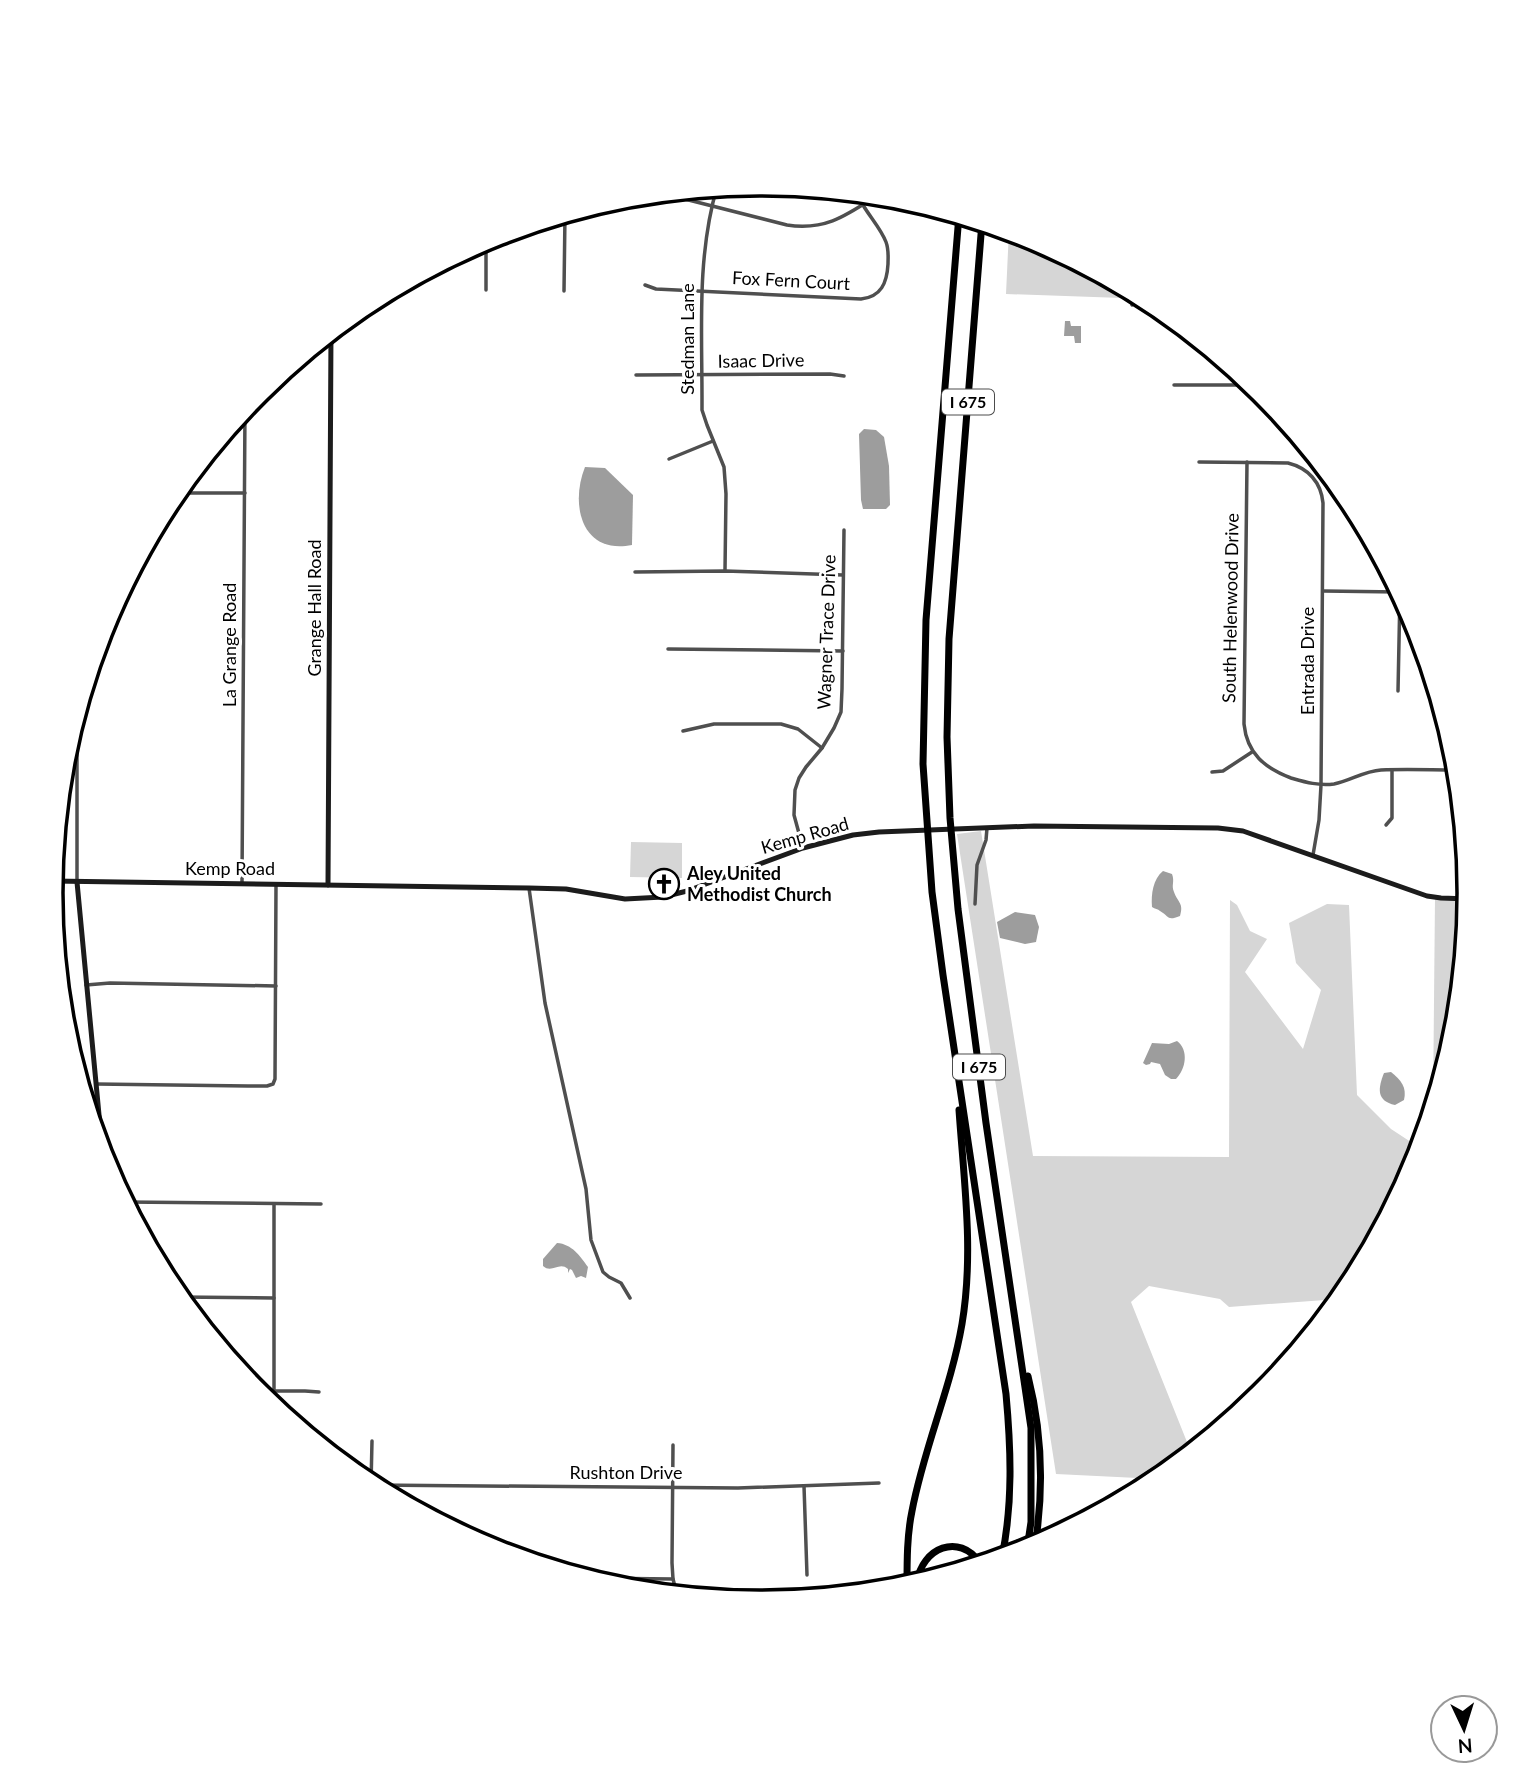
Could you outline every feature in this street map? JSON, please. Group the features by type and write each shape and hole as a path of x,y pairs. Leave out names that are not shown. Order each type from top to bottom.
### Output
{"highway":[{"name":"I 675","path":"958,224 926,620 923,751 932,892 1007,1406 1010,1490 1005,1545"},
{"name":"I 675","path":"981,231 949,639 947,737 950,818 958,909 1031,1428 1029,1535"},
{"path":"907,1573 912,1510 955,1356 966,1288 967,1224 956,1061"},
{"path":"1020,1341 1035,1402 1038,1430 1040,1494 1036,1532"},
{"path":"920,1570 924,1561 940,1549 965,1549 975,1556"}],"main road":[{"name":"Grange Hall Road","path":"328,885 331,344"},
{"name":"Kemp Road","path":"63,881 529,888 570,890 625,899 663,897 687,891 803,848 853,835 1034,826 1227,829 1255,834 1435,898 1457,899"},
{"path":"76,882 97,1107"}],"street":[{"name":"Stedman Lane","path":"715,197 705,247 702,291 702,410 724,467 725,571"},
{"path":"685,200 805,227 834,221 863,205"},
{"name":"Fox Fern Court","path":"645,285 656,289 861,299 874,296 885,283 888,249 885,239 863,205"},
{"path":"564,291 565,223"},
{"path":"486,252 486,290"},
{"name":"Isaac Drive","path":"636,375 844,376"},
{"path":"1174,385 1238,385"},
{"name":"La Grange Road","path":"242,883 245,423"},
{"path":"670,459 713,441"},
{"path":"1199,462 1247,462"},
{"name":"Entrada Drive","path":"1247,462 1296,465 1307,471 1317,482 1323,496 1321,785 1320,820 1313,855"},
{"name":"South Helenwood Drive","path":"1247,462 1244,724 1246,739 1252,752"},
{"path":"189,493 245,493"},
{"name":"Wagner Trace Drive","path":"803,848 794,815 795,790 799,778 822,748 841,712 844,530"},
{"path":"635,572 725,571 844,575"},
{"path":"1322,591 1389,592"},
{"path":"1398,691 1400,616"},
{"path":"668,649 843,651"},
{"path":"682,731 714,724 781,723 798,729 822,748"},
{"path":"1212,772 1223,771 1252,752 1276,772 1321,785 1340,782 1371,771 1446,770"},
{"path":"76,882 77,754"},
{"path":"1387,825 1392,818 1392,770"},
{"path":"975,904 977,865 986,840 987,827"},
{"path":"96,1084 273,1084 275,883"},
{"path":"529,888 545,1003 586,1189 592,1240 603,1272 621,1283 630,1298"},
{"path":"86,985 110,983 276,986"},
{"path":"136,1202 321,1204"},
{"path":"274,1204 274,1391 319,1392"},
{"path":"193,1297 274,1298"},
{"path":"372,1441 372,1471"},
{"path":"673,1445 674,1584"},
{"name":"Rushton Drive","path":"394,1485 673,1488 879,1483"},
{"path":"804,1486 807,1575"},
{"path":"639,1579 673,1579"}],"shaded area":[{"path":"1008,242 1068,267 1131,303 1122,298 1006,294"},
{"path":"1065,321 1070,321 1071,326 1081,326 1081,343 1075,343 1074,336 1064,336"},
{"path":"864,429 876,430 884,437 889,466 890,505 886,509 863,509 859,434"},
{"path":"585,467 605,468 633,495 632,545 615,546 601,542 584,524 579,496"},
{"path":"981,831 1033,1156 1229,1157 1230,900 1237,905 1250,931 1267,939 1245,972 1303,1049 1321,990 1296,963 1289,923 1327,904 1349,905 1357,1095 1391,1129 1411,1142 1364,1241 1325,1300 1229,1307 1220,1299 1149,1286 1131,1302 1187,1443 1137,1478 1056,1474 957,834"},
{"path":"631,842 682,843 682,878 630,877"},
{"path":"1163,871 1172,874 1173,890 1181,906 1180,916 1169,918 1152,907 1153,887"},
{"path":"1435,898 1457,899 1451,983 1433,1072"},
{"path":"1015,912 1035,915 1039,927 1036,942 1025,944 1000,938 997,922"},
{"path":"1177,1041 1183,1049 1185,1060 1176,1079 1165,1075 1160,1064 1143,1063 1152,1043 1169,1044"},
{"path":"1391,1072 1405,1091 1404,1100 1395,1105 1384,1100 1380,1093 1384,1073"},
{"path":"557,1243 571,1248 582,1259 588,1267 586,1278 576,1278 572,1270 568,1273 568,1269 562,1266 549,1269 543,1266 543,1259"}],"place":[{"name":"Aley United Methodist Church","path":"664,884"}]}
